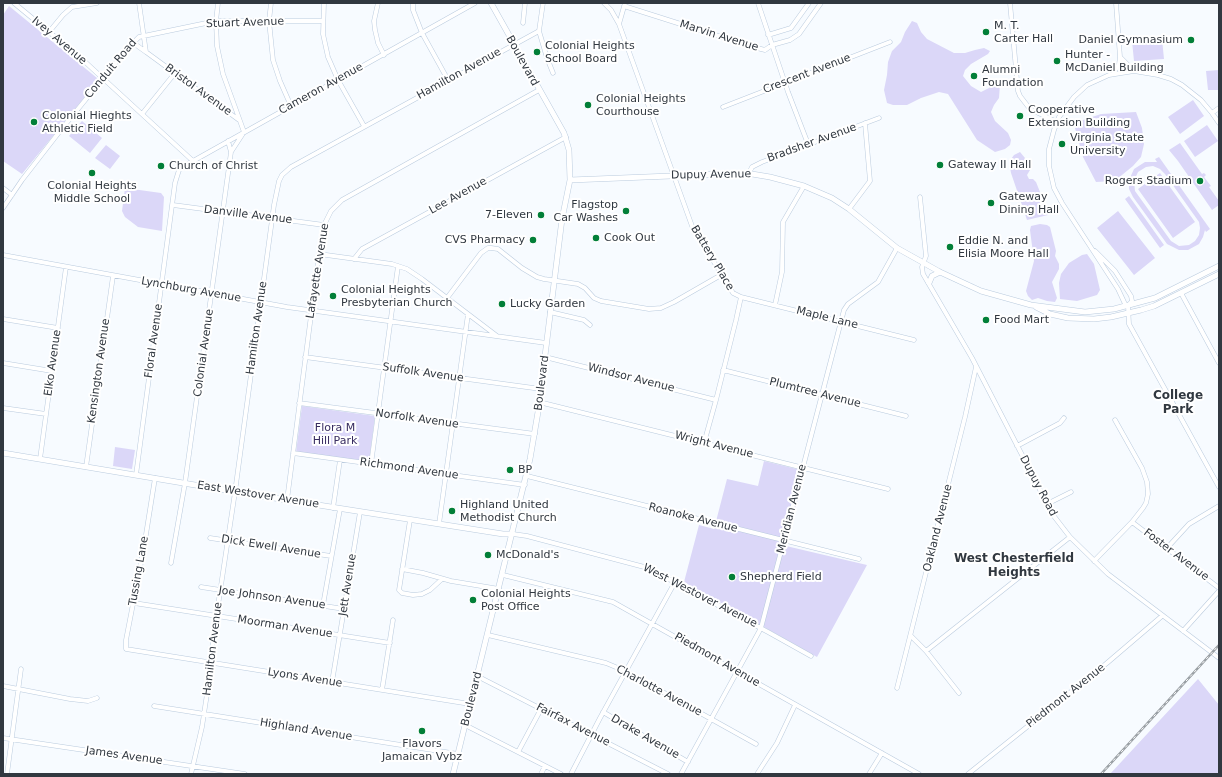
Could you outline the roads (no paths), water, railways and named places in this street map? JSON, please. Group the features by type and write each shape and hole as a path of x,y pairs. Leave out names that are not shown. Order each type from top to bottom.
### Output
{"main road":[{"name":"Boulevard","path":"453,774 527,476 535,434 562,219 570,180 570,160 566,137 490,3"},
{"name":"Dupuy Avenue","path":"570,180 749,173 804,186 825,194 849,209 897,248 940,272 980,291 1032,305"},
{"path":"1032,305 1085,312 1104,311 1128,306 1160,296 1219,266"},
{"path":"928,283 932,276 940,272"},
{"path":"1032,305 1050,314 1073,318 1104,318 1148,308 1219,274"},
{"name":"East Westover Avenue","path":"3,452 333,508 503,534 513,534"}],"street":[{"name":"Ivey Avenue","path":"14,3 103,78 193,161"},
{"path":"49,32 63,15 72,8 97,3"},
{"name":"Conduit Road","path":"3,208 60,131 132,42 144,35 139,3"},
{"path":"218,3 216,21 217,46 222,74 239,120"},
{"path":"271,3 269,21 274,60 280,81 291,106"},
{"path":"324,3 323,21 325,46 328,57 338,80 364,126"},
{"path":"378,3 375,13 375,30 378,43 384,55"},
{"path":"413,3 413,10 422,33 448,80"},
{"name":"Cameron Avenue","path":"175,183 179,170 193,161 475,3"},
{"path":"523,23 525,3"},
{"path":"543,3 539,31 553,73"},
{"path":"604,3 611,10 619,24"},
{"path":"758,3 768,35 808,144"},
{"name":"Marvin Avenue","path":"768,35 791,28 809,3"},
{"name":"Marvin Avenue","path":"624,4 761,49 767,49 790,40 799,34 821,3"},
{"path":"1010,3 1018,91 1023,102 1030,109 1057,122"},
{"path":"1113,74 1119,64 1120,57 1116,3"},
{"path":"619,24 624,4"},
{"name":"Stuart Avenue","path":"144,35 216,21 323,21"},
{"name":"Battery Place","path":"619,24 694,230 733,293 741,297 704,443"},
{"name":"Hamilton Avenue","path":"191,774 204,714 272,218 277,186 282,175 286,171 364,126 539,31"},
{"path":"144,35 146,52"},
{"name":"Bristol Avenue","path":"132,42 239,120 244,132"},
{"name":"Crescent Avenue","path":"723,106 890,42"},
{"path":"1120,57 1134,71"},
{"path":"1128,306 1125,304 1118,289 1062,203 1052,182 1049,166 1049,149 1057,122 1066,106 1080,91 1093,82 1113,74 1134,71 1158,75 1176,81 1196,95 1212,113 1219,124"},
{"path":"142,114 174,73"},
{"name":"Lafayette Avenue","path":"287,500 319,254 324,225 331,211 342,200 539,90"},
{"path":"1212,113 1219,108"},
{"name":"Bradsher Avenue","path":"749,173 750,169 755,165 879,118"},
{"path":"849,209 870,181 865,123"},
{"name":"Colonial Avenue","path":"172,563 185,483 231,152 244,132"},
{"name":"Lee Avenue","path":"354,259 362,249 566,137"},
{"path":"228,141 231,152"},
{"name":"Floral Avenue","path":"136,475 175,183"},
{"path":"775,305 782,272 783,222 804,186"},
{"path":"3,188 12,194"},
{"name":"Dupuy Road","path":"920,197 926,256 922,271 953,324 1057,522 1070,537 1113,579 1219,658"},
{"name":"Danville Avenue","path":"173,205 324,225"},
{"path":"1091,247 1112,267 1132,298 1128,306 1129,324 1219,487"},
{"path":"447,298 480,255 488,248 498,249 538,277 578,284 585,288 594,298 601,301 656,309 674,302 721,275"},
{"name":"Meridian Avenue","path":"681,774 761,628 785,541 821,395 844,310 848,304 878,282 897,248"},
{"path":"319,254 398,266 413,272 497,336"},
{"name":"Lynchburg Avenue","path":"3,255 260,303 546,343"},
{"path":"371,464 398,266"},
{"name":"Elko Avenue","path":"40,459 66,267"},
{"name":"Kensington Avenue","path":"86,467 113,276"},
{"path":"1181,293 1219,363"},
{"name":"Maple Lane","path":"741,297 914,340"},
{"path":"550,312 584,320 590,325"},
{"path":"440,524 468,314"},
{"path":"3,319 58,328"},
{"name":"Suffolk Avenue","path":"305,357 541,389"},
{"name":"Windsor Avenue","path":"545,357 716,400"},
{"path":"3,363 52,371"},
{"name":"Oakland Avenue","path":"897,688 965,417 976,367"},
{"name":"Plumtree Avenue","path":"723,370 906,416"},
{"name":"Wright Avenue","path":"539,402 888,489"},
{"name":"Norfolk Avenue","path":"299,403 535,434"},
{"path":"3,408 46,414"},
{"path":"1017,446 1060,423 1064,418"},
{"path":"1094,561 1132,522 1146,503 1148,489 1142,468 1115,420"},
{"name":"Richmond Avenue","path":"293,453 525,485"},
{"path":"333,508 340,460"},
{"name":"Roanoke Avenue","path":"527,476 859,559"},
{"name":"Tussing Lane","path":"140,651 128,650 125,647 155,478"},
{"path":"1047,504 1071,492"},
{"path":"1167,548 1189,524 1219,506"},
{"path":"323,605 340,509"},
{"name":"Jett Avenue","path":"332,682 360,512"},
{"path":"410,520 399,588 400,592 413,595 422,594 430,590 442,579"},
{"name":"Foster Avenue","path":"1132,522 1219,590"},
{"name":"West Westover Avenue","path":"513,534 527,536 644,566 761,628 810,656"},
{"path":"926,651 1070,537"},
{"name":"Dick Ewell Avenue","path":"210,538 332,556"},
{"path":"402,569 423,573 442,579 499,589"},
{"name":"Piedmont Avenue","path":"503,575 607,600 652,623 919,774"},
{"path":"571,774 625,671 675,582"},
{"name":"Joe Johnson Avenue","path":"201,587 344,609"},
{"path":"1183,631 1219,590"},
{"name":"Moorman Avenue","path":"134,603 390,643"},
{"name":"Piedmont Avenue","path":"968,774 1107,663 1162,616"},
{"path":"382,690 393,620"},
{"name":"Charlotte Avenue","path":"488,635 606,663 625,671 756,744"},
{"path":"911,636 926,651 959,693"},
{"name":"Lyons Avenue","path":"140,651 470,704"},
{"path":"7,774 21,669"},
{"name":"Fairfax Avenue","path":"477,676 668,774"},
{"path":"3,686 70,699 88,700 98,698"},
{"path":"757,774 777,743 795,705"},
{"name":"Highland Avenue","path":"154,706 458,754"},
{"path":"518,752 540,709"},
{"name":"Drake Avenue","path":"603,712 688,762"},
{"path":"465,725 561,774"},
{"name":"James Avenue","path":"3,738 245,774"},
{"path":"869,774 882,753"},
{"path":"541,774 545,766"}],"railway":[{"path":"1101,774 1219,645"}],"place":[{"name":"M. T. Carter Hall","path":"986,32"},
{"name":"Daniel Gymnasium","path":"1191,40"},
{"name":"Colonial Heights School Board","path":"537,52"},
{"name":"Hunter - McDaniel Building","path":"1057,61"},
{"name":"Alumni Foundation","path":"974,76"},
{"name":"Colonial Heights Courthouse","path":"588,105"},
{"name":"Cooperative Extension Building","path":"1020,116"},
{"name":"Colonial Hieghts Athletic Field","path":"34,122"},
{"name":"Virginia State University","path":"1062,144"},
{"name":"Gateway II Hall","path":"940,165"},
{"name":"Church of Christ","path":"161,166"},
{"name":"Colonial Heights Middle School","path":"92,173"},
{"name":"Rogers Stadium","path":"1200,181"},
{"name":"Gateway Dining Hall","path":"991,203"},
{"name":"Flagstop Car Washes","path":"626,211"},
{"name":"7-Eleven","path":"541,215"},
{"name":"Cook Out","path":"596,238"},
{"name":"CVS Pharmacy","path":"533,240"},
{"name":"Eddie N. and Elisia Moore Hall","path":"950,247"},
{"name":"Colonial Heights Presbyterian Church","path":"333,296"},
{"name":"Lucky Garden","path":"502,304"},
{"name":"Food Mart","path":"986,320"},
{"name":"BP","path":"510,470"},
{"name":"Highland United Methodist Church","path":"452,511"},
{"name":"McDonald's","path":"488,555"},
{"name":"Shepherd Field","path":"732,577"},
{"name":"Colonial Heights Post Office","path":"473,600"},
{"name":"Flavors Jamaican Vybz","path":"422,731"}],"district":[{"name":"College Park","path":"1178,403"},
{"name":"West Chesterfield Heights","path":"1014,566"}],"park label":[{"name":"Flora M Hill Park","path":"335,434"}]}
